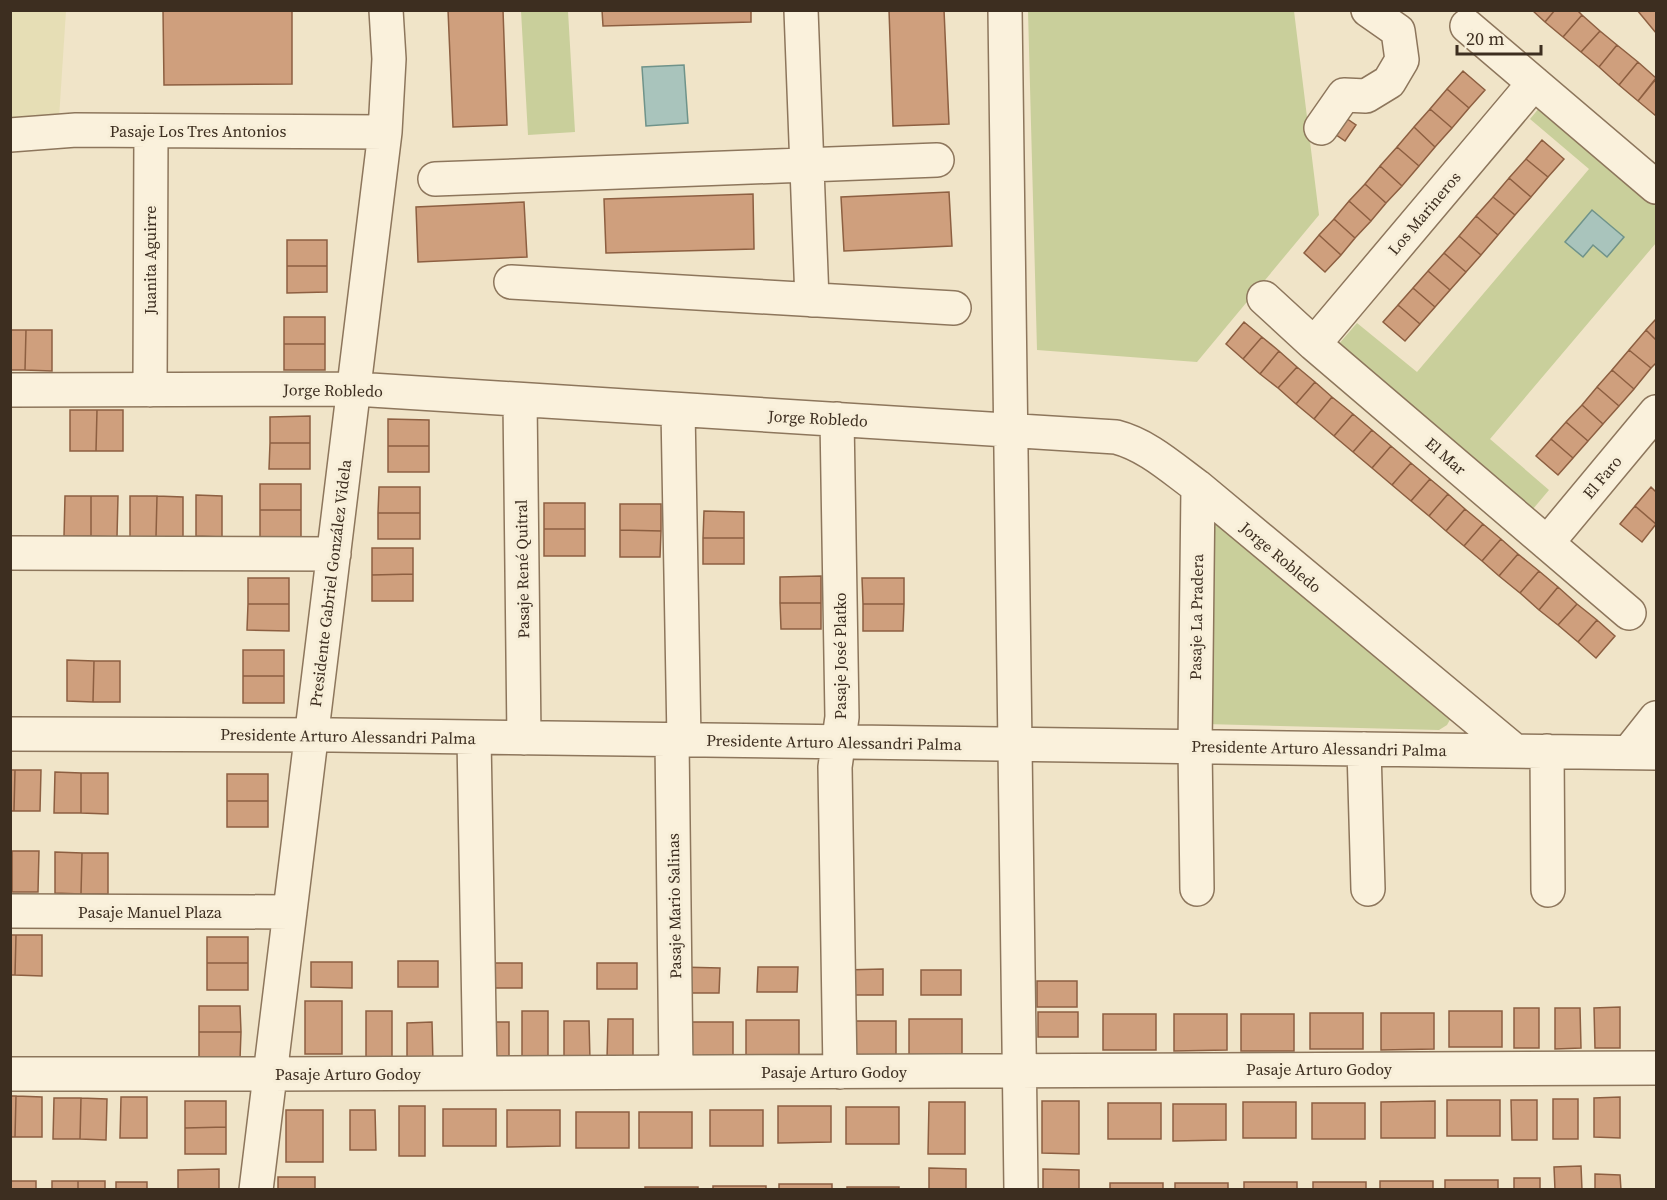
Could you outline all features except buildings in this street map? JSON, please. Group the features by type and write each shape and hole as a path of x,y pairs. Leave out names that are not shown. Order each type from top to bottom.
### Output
{"street":[{"name":"Presidente Gabriel González Videla","path":"256,1190 385,132 389,59 386,10"},
{"path":"801,10 812,300"},
{"path":"1005,10 1021,1190"},
{"path":"1321,128 1344,95 1366,96 1382,87 1389,82 1402,60 1398,31 1368,10"},
{"path":"1467,26 1656,187"},
{"name":"Los Marineros","path":"1314,344 1534,83"},
{"name":"Pasaje Los Tres Antonios","path":"10,135 76,130 385,132"},
{"name":"Juanita Aguirre","path":"150,390 151,131"},
{"path":"435,179 937,160"},
{"path":"511,282 954,308"},
{"name":"El Mar","path":"1264,298 1314,344 1629,613"},
{"name":"Jorge Robledo","path":"10,390 355,389 1011,430 1116,437 1129,440 1144,448 1198,487 1531,751"},
{"name":"Pasaje René Quitral","path":"520,400 524,738"},
{"name":"Pasaje Mario Salinas","path":"676,1072 678,410"},
{"name":"El Faro","path":"1547,543 1656,412"},
{"name":"Pasaje José Platko","path":"837,419 842,717 835,767 840,1072"},
{"name":"Pasaje La Pradera","path":"1197,889 1195,747 1198,487"},
{"path":"10,553 334,554"},
{"path":"1643,752 1656,718"},
{"name":"Presidente Arturo Alessandri Palma","path":"10,734 312,735 1643,752"},
{"path":"474,738 480,1073"},
{"path":"1364,749 1368,889"},
{"path":"1531,751 1548,890"},
{"name":"Pasaje Manuel Plaza","path":"10,911 290,912"},
{"name":"Pasaje Arturo Godoy","path":"10,1074 1656,1068"}],"shaded area":[{"path":"10,11 66,11 59,118 11,119"}],"green space":[{"path":"521,11 568,11 575,132 528,135"},
{"path":"1028,11 1294,11 1319,215 1197,362 1037,350"},
{"path":"1540,107 1656,205 1656,243 1490,439 1549,490 1533,509 1338,345 1357,323 1417,372 1589,169 1530,119"},
{"path":"1206,515 1452,716 1447,725 1439,730 1205,724"}],"water":[{"path":"684,65 688,123 646,126 642,67"},
{"path":"1592,210 1624,237 1607,257 1593,245 1583,257 1565,242"}]}
